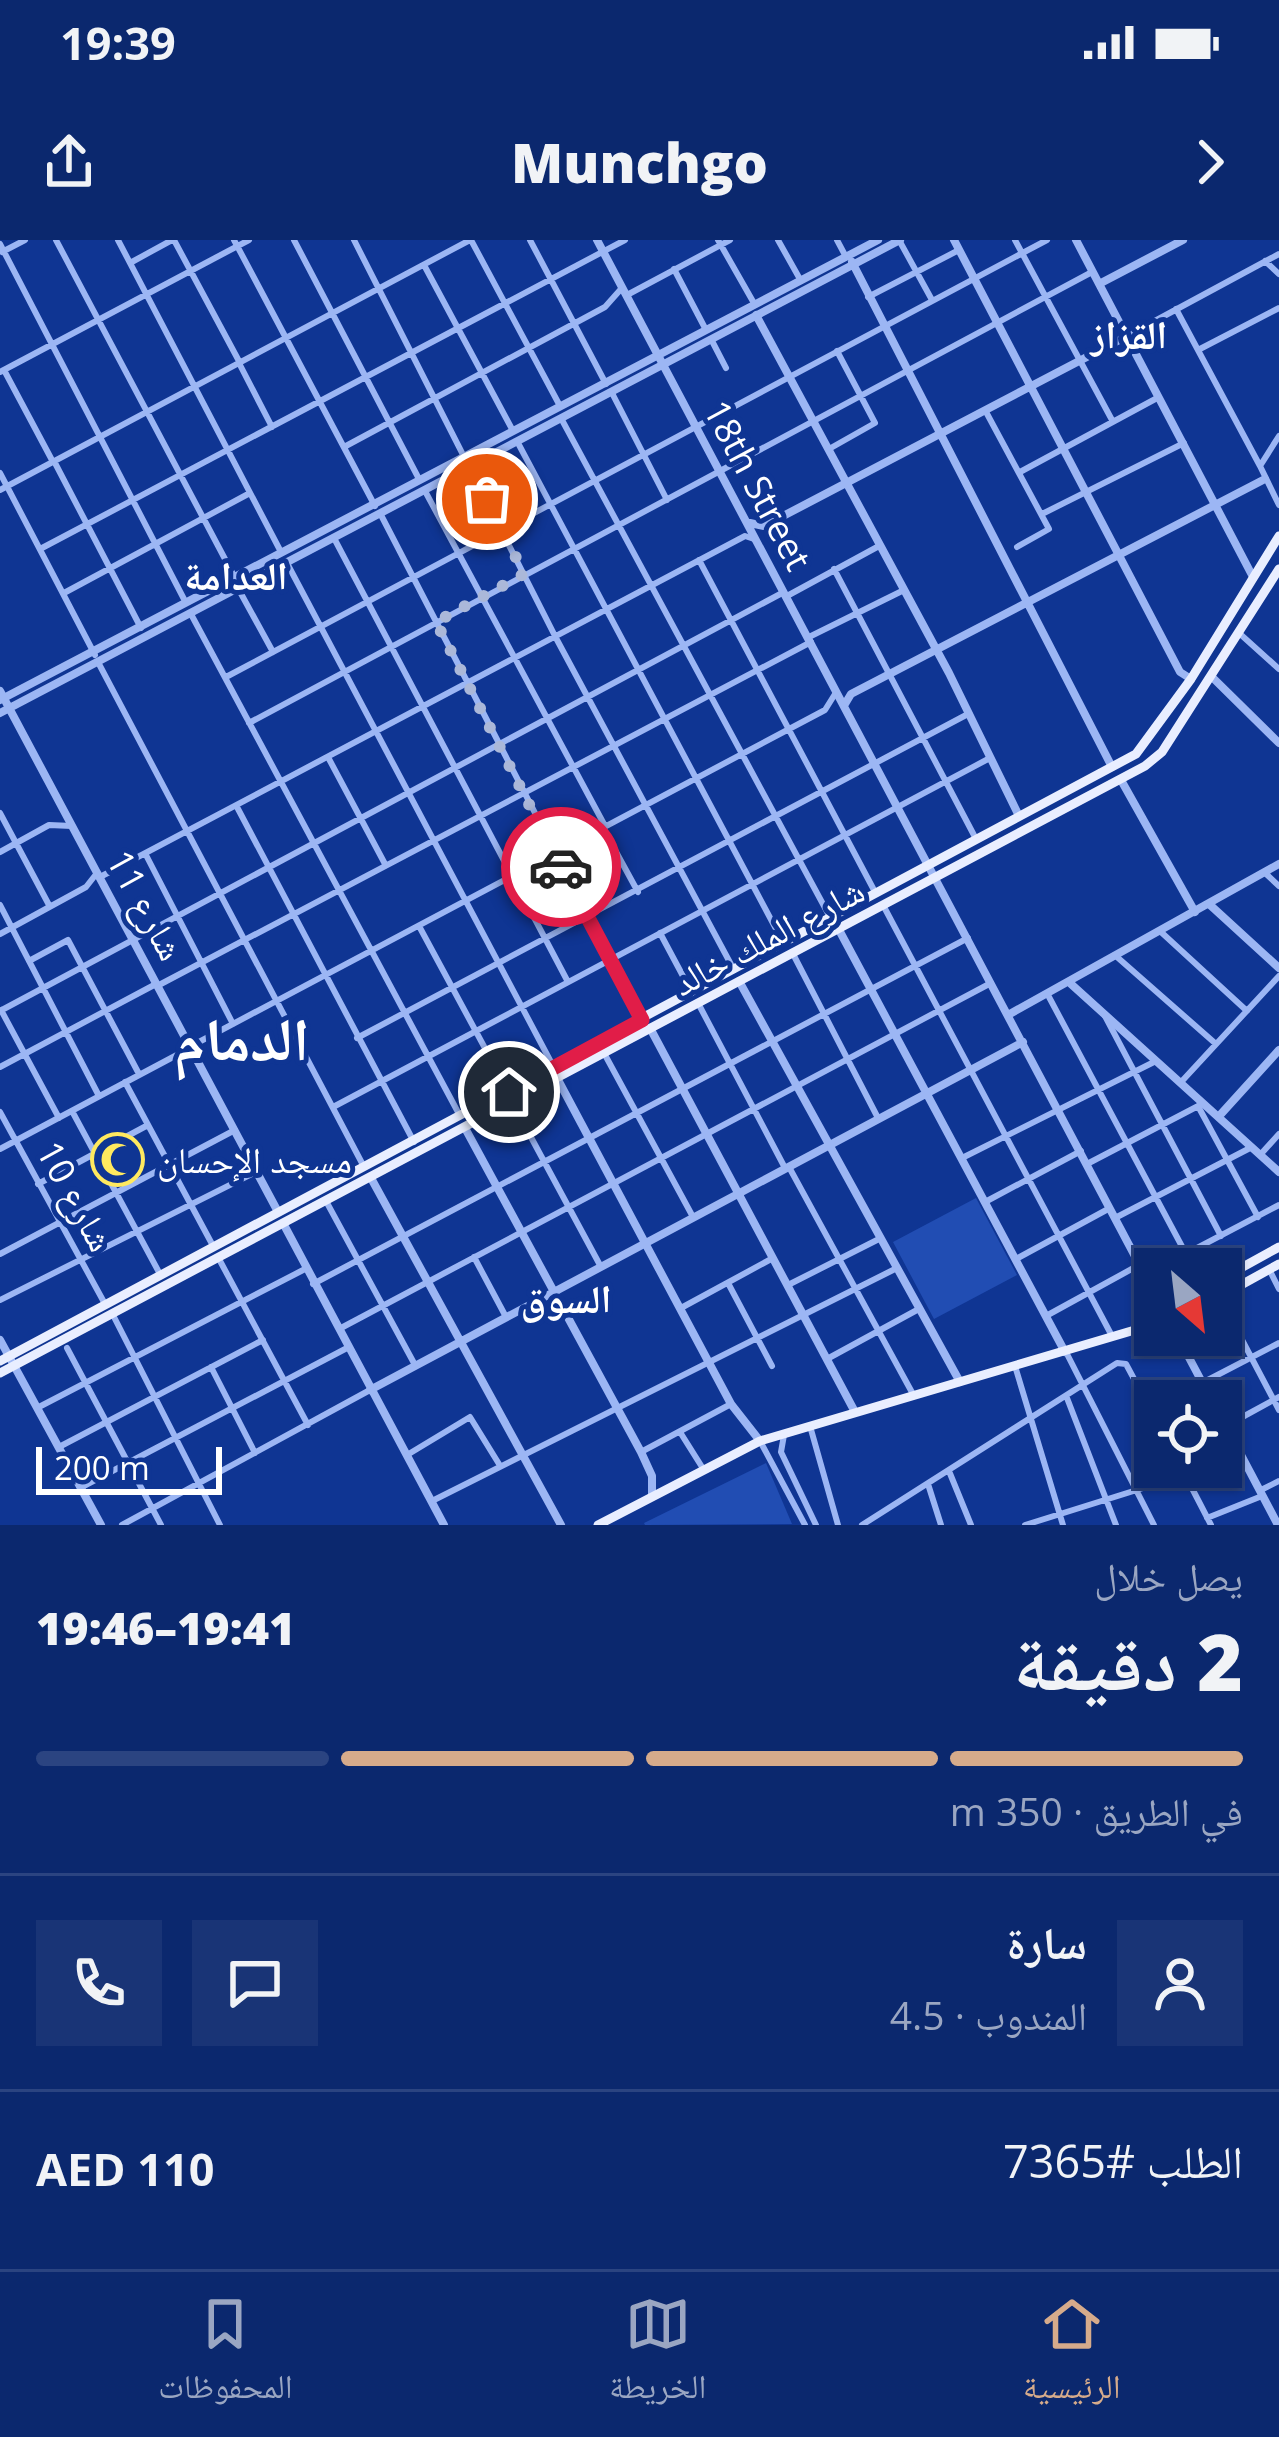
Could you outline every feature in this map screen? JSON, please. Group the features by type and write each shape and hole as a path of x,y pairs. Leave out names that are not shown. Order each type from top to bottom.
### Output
{"main road":[{"name":"شارع الملك خالد","path":"787,948 838,928 929,865 1112,766 1148,741 1279,536"},
{"name":"شارع الملك خالد","path":"110,1309 212,1244 277,1210 368,1173 787,948 830,919 936,878 1121,780 1162,752 1279,569"},
{"name":"شارع الملك خالد","path":"556,1073 604,1053 646,1024"},
{"name":"شارع الملك خالد","path":"0,1373 8,1361 326,1202 414,1142 463,1122"},
{"path":"277,1210 283,1223"},
{"path":"1242,1268 1279,1246"},
{"path":"1242,1286 1274,1267"},
{"path":"598,1525 760,1441 1134,1332"}],"street":[{"path":"25,240 1,250 280,785 641,1452 652,1476 652,1496"},
{"path":"56,240 273,652"},
{"path":"118,240 613,1184 731,1404 772,1453 805,1525"},
{"path":"130,263 173,240 272,427"},
{"path":"142,629 2,371 235,243 249,240"},
{"path":"293,240 638,892"},
{"path":"354,240 556,638 959,1382"},
{"path":"4,488 470,240 561,408"},
{"path":"530,240 667,500"},
{"name":"18th Street","path":"597,240 1134,1255"},
{"path":"42,548 625,240"},
{"path":"344,447 605,307 623,292 730,240"},
{"path":"778,240 801,281"},
{"path":"838,240 1112,766"},
{"path":"516,438 562,420 661,360 849,261 878,240"},
{"path":"755,310 801,281 900,240 933,301"},
{"path":"954,240 1180,672 1191,679"},
{"path":"1016,240 1112,420"},
{"path":"226,677 1047,240"},
{"path":"1076,240 1252,578"},
{"path":"1100,284 1183,240"},
{"path":"719,242 1019,816"},
{"path":"235,243 554,854 855,1412"},
{"path":"868,297 959,250"},
{"path":"748,522 764,526 1279,254"},
{"path":"1265,261 1279,274"},
{"path":"424,265 878,1118"},
{"path":"674,269 726,368"},
{"path":"249,723 1093,272"},
{"path":"1198,350 1279,308"},
{"path":"1176,309 1279,505"},
{"path":"827,449 875,423 837,351"},
{"path":"2,702 97,660 516,438 561,408 609,389"},
{"path":"1019,473 1159,397"},
{"path":"985,410 1049,529 1017,547"},
{"path":"562,420 830,919"},
{"path":"1260,466 1279,436"},
{"path":"1041,514 1184,443"},
{"path":"0,472 4,488 42,548 368,1173 561,1525"},
{"path":"844,704 851,694 934,649 1120,558 1265,479"},
{"path":"64,593 250,493"},
{"path":"285,560 335,540 378,511"},
{"path":"0,934 98,875 192,832 745,536 757,540"},
{"path":"335,540 568,982"},
{"path":"59,1118 0,1010 879,546"},
{"path":"699,560 1114,1339"},
{"path":"834,569 976,839"},
{"path":"0,1067 902,591"},
{"path":"97,660 142,629 190,611"},
{"path":"1239,633 1279,669"},
{"path":"1211,676 1279,743"},
{"path":"0,1149 139,1074 192,1052 197,1043 826,710 837,691"},
{"name":"شارع 11","path":"2,702 159,984 277,1210"},
{"path":"357,1038 968,715"},
{"path":"335,1106 990,758"},
{"path":"329,759 385,864"},
{"path":"1121,780 1196,912"},
{"path":"237,807 414,1142"},
{"path":"0,813 50,907"},
{"path":"0,852 49,825 72,826"},
{"path":"146,855 233,1024"},
{"path":"1008,1015 1049,997 1279,864"},
{"path":"1264,872 1279,886"},
{"path":"1183,1080 1279,972 1210,904"},
{"path":"0,905 99,1096"},
{"path":"419,926 601,1267"},
{"path":"838,928 1154,1525"},
{"path":"1162,932 1247,1011"},
{"path":"660,933 914,1396"},
{"path":"313,1284 968,938"},
{"path":"28,961 68,940 139,1074"},
{"path":"1117,957 1216,1044"},
{"path":"338,1330 992,983"},
{"path":"1071,984 1183,1080 1202,1104 1258,1216"},
{"path":"1049,997 1183,1248"},
{"path":"1103,1013 1221,1236"},
{"path":"122,1525 1023,1042"},
{"path":"1220,1114 1278,1052"},
{"path":"604,1053 693,1216"},
{"path":"962,1158 1156,1061"},
{"path":"125,1082 212,1244"},
{"path":"1202,1104 1220,1114 1279,1172"},
{"path":"1088,1164 1202,1104"},
{"path":"72,1111 161,1276"},
{"name":"شارع 10","path":"0,1112 110,1309 220,1525"},
{"path":"38,1184 148,1125"},
{"path":"0,1254 235,1130"},
{"path":"1260,1155 1279,1134"},
{"path":"1016,1259 1059,1234 1155,1198 1252,1147"},
{"path":"985,1202 1081,1151"},
{"path":"0,1300 256,1172"},
{"path":"326,1202 416,1365"},
{"path":"1198,1248 1279,1205"},
{"path":"283,1223 444,1525"},
{"path":"788,1286 879,1239"},
{"path":"218,1256 308,1425"},
{"path":"474,1257 506,1317"},
{"path":"680,1309 773,1258"},
{"path":"1274,1267 1279,1289"},
{"path":"1046,1316 1134,1268"},
{"path":"37,1408 305,1269"},
{"path":"431,1501 895,1269"},
{"path":"728,1283 772,1366"},
{"path":"827,1359 917,1310"},
{"path":"1242,1339 1279,1410"},
{"path":"0,1340 100,1525"},
{"path":"58,1448 263,1340"},
{"path":"1207,1380 1279,1343"},
{"path":"68,1348 161,1525"},
{"path":"80,1488 347,1348"},
{"path":"863,1525 1117,1363 1126,1364 1135,1380"},
{"path":"1015,1366 1063,1525"},
{"path":"211,1367 255,1454"},
{"path":"1067,1398 1116,1525"},
{"path":"1242,1414 1276,1398"},
{"path":"641,1452 731,1404"},
{"path":"407,1455 470,1417 499,1464"},
{"path":"810,1426 838,1525"},
{"path":"680,1432 702,1468"},
{"path":"785,1433 782,1452 815,1525"},
{"path":"1242,1456 1278,1525"},
{"path":"949,1471 971,1525"},
{"path":"1192,1488 1209,1521 1279,1481"},
{"path":"928,1484 941,1525"},
{"path":"1025,1525 1143,1488"}],"shaded area":[{"path":"976,1198 1017,1275 934,1319 893,1242"},
{"path":"766,1463 792,1524 645,1525 644,1523"}],"way so far":[{"path":"487,499 524,574 436,622 561,867"}],"place":[{"name":"مسجد الإحسان","path":"118,1159"}],"district":[{"name":"القزاز","path":"1129,333"},
{"name":"العدامة","path":"236,574"},
{"name":"الدمام","path":"242,1038"},
{"name":"السوق","path":"566,1297"}],"route":[{"path":"509,1092 642,1020 561,867"}]}
